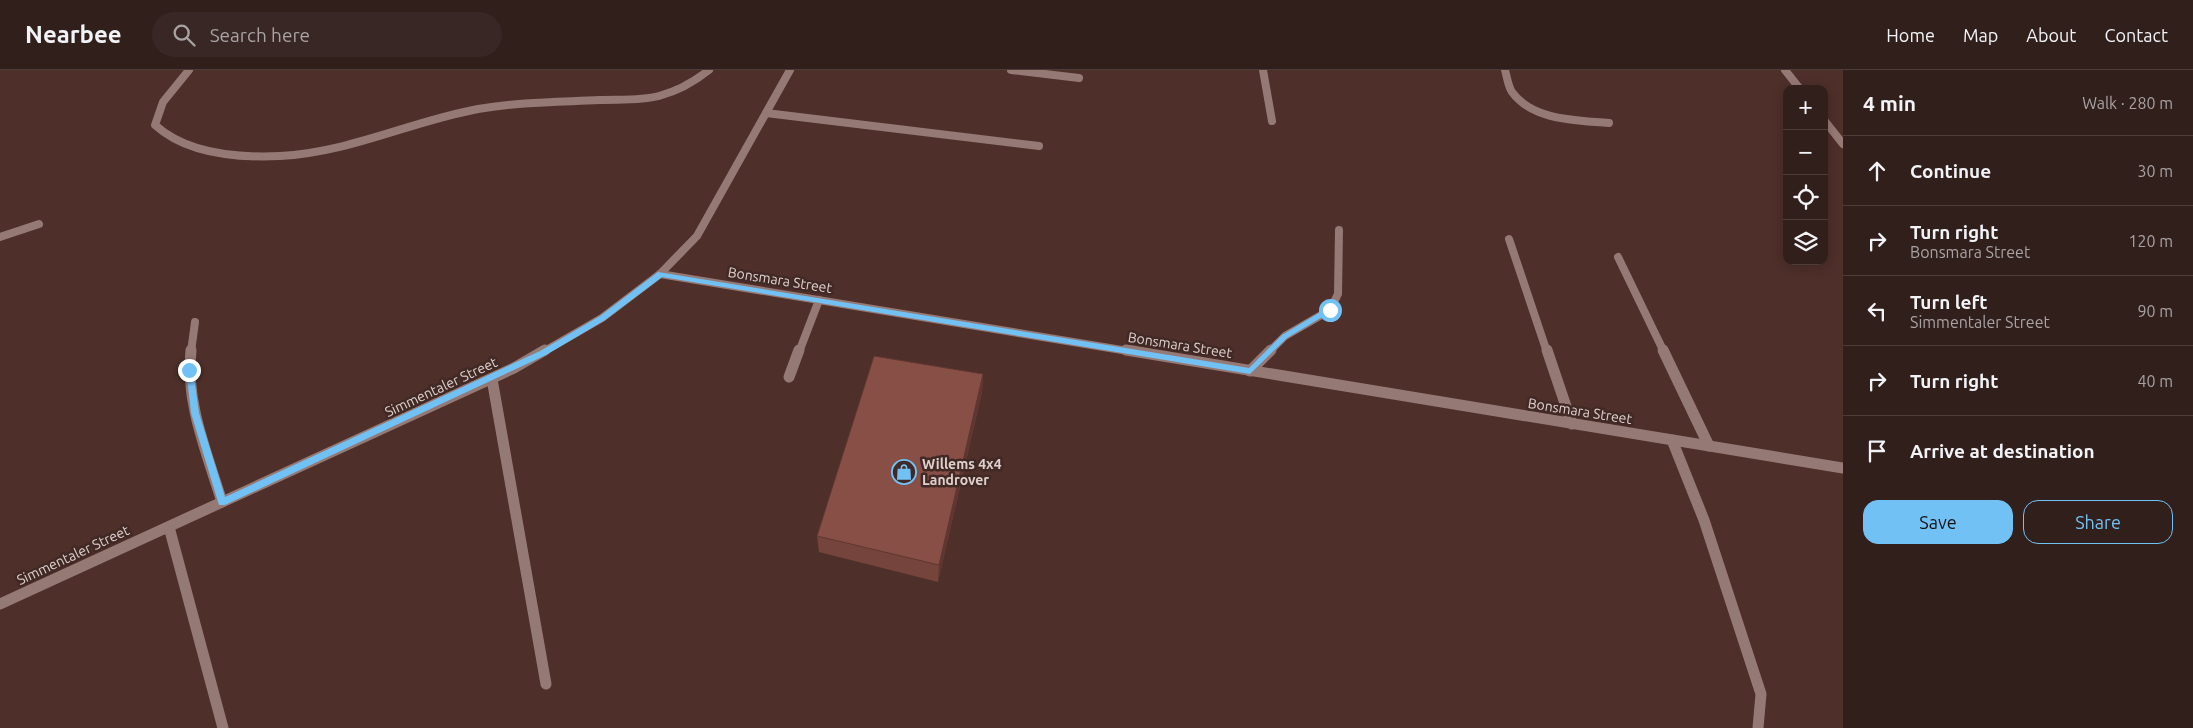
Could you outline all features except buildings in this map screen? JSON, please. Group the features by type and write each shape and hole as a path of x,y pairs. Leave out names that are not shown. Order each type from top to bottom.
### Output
{"street":[{"path":"189,70 156,114 156,125 167,137 196,147 231,155 262,157 326,151 451,114 481,109 657,96 687,87 709,70"},
{"name":"Simmentaler Street","path":"0,604 492,378 582,331 660,274 697,236 790,70"},
{"path":"1011,70 1079,78"},
{"path":"1263,70 1272,121"},
{"path":"1504,70 1511,91 1530,108 1544,114 1609,123"},
{"path":"1785,70 1797,85"},
{"path":"766,113 1039,146"},
{"path":"1828,125 1843,144"},
{"path":"0,237 39,224"},
{"path":"1250,371 1285,336 1330,310 1338,294 1338,230"},
{"path":"1509,239 1572,424"},
{"path":"1618,257 1708,446"},
{"name":"Bonsmara Street","path":"660,274 1843,468"},
{"path":"789,377 819,300"},
{"path":"195,322 189,370 195,413 222,502"},
{"path":"492,378 546,684"},
{"path":"1672,440 1704,520 1761,694 1758,728"},
{"path":"169,527 223,728"}],"shaded area":[{"path":"0,70 1843,70 1843,728 0,728"}],"place":[{"name":"Willems 4x4 Landrover","path":"904,472"}],"route":[{"path":"189,370 195,413 222,502 543,353 602,318 660,274 1250,371 1285,336 1330,310"}]}
